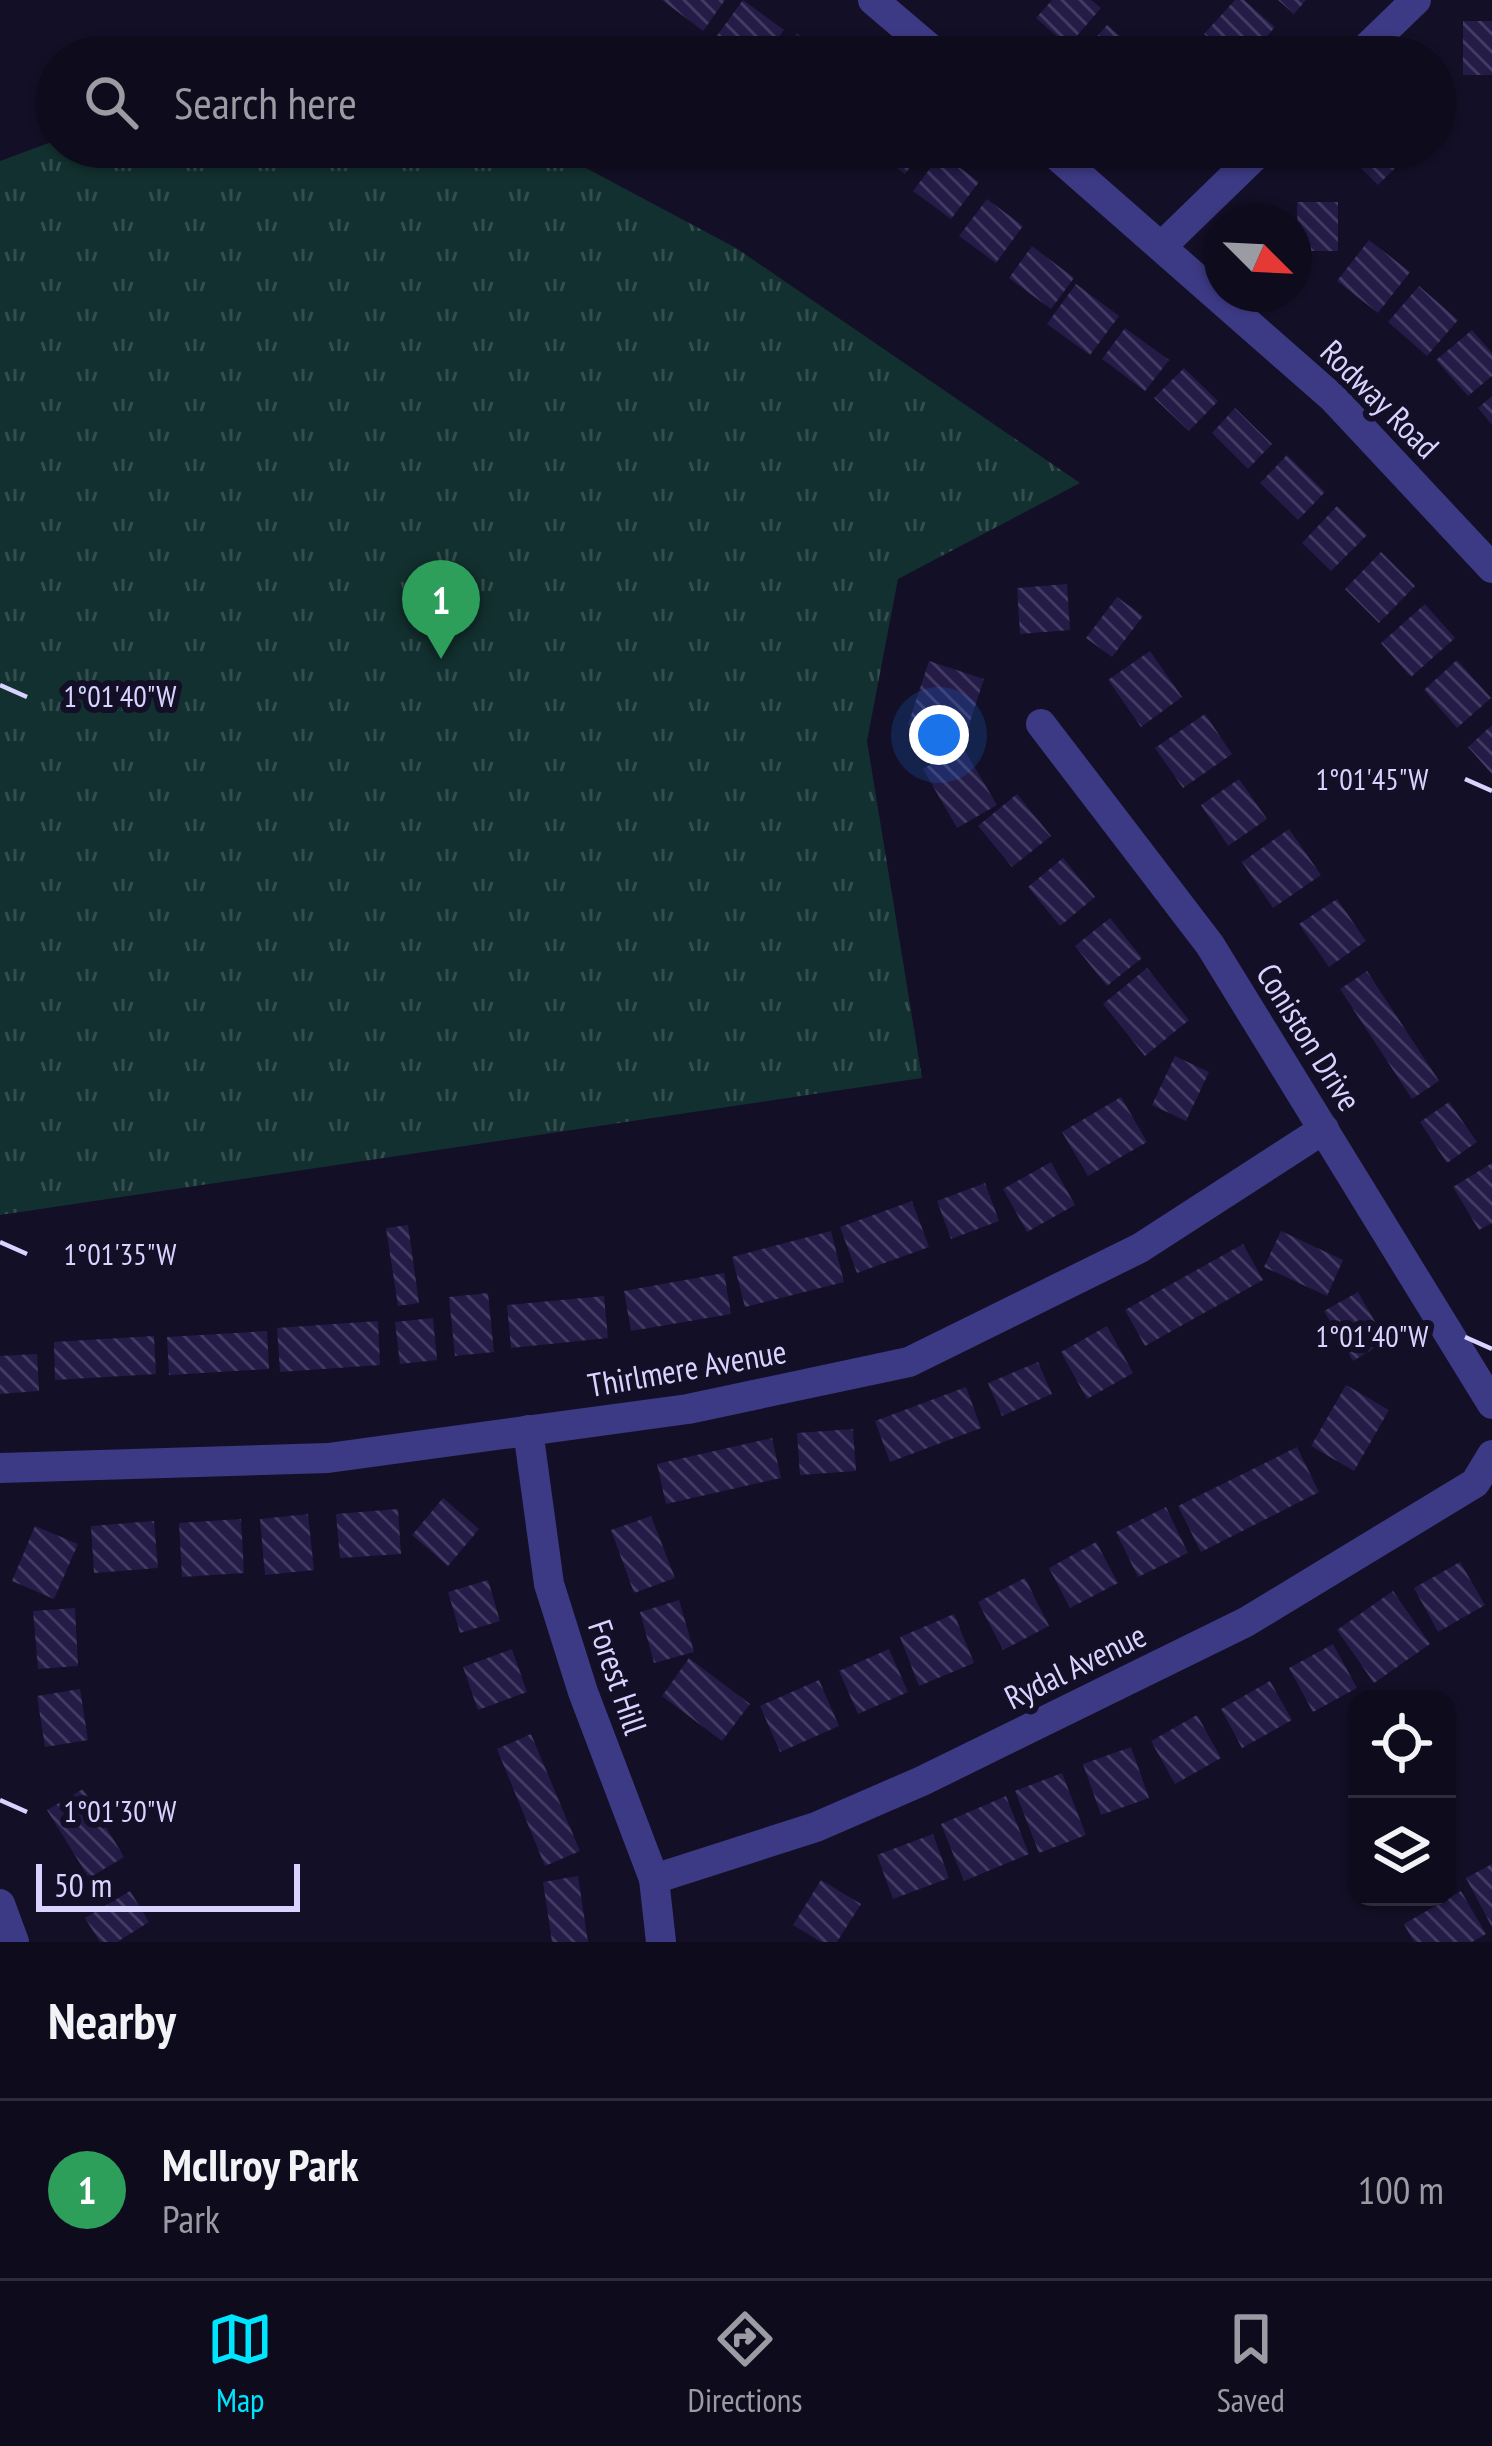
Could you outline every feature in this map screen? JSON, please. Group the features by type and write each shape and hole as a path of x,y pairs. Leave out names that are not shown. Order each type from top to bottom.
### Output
{"street":[{"path":"873,0 915,36"},
{"path":"1379,36 1416,0"},
{"name":"Rodway Road","path":"1072,168 1333,398 1492,568"},
{"path":"1162,245 1242,168"},
{"name":"Coniston Drive","path":"1041,724 1210,945 1492,1404"},
{"name":"Thirlmere Avenue","path":"0,1468 328,1458 688,1409 909,1361 1140,1248 1324,1129"},
{"name":"Forest Hill","path":"529,1430 549,1584 583,1693 654,1879 661,1942"},
{"name":"Rydal Avenue","path":"654,1879 858,1809 1246,1622 1475,1484 1492,1454"},
{"path":"0,1904 14,1942"}],"green space":[{"path":"36,148 36,168 586,168 736,248 1080,483 898,579 867,741 922,1078 0,1215 0,161"}],"building":[{"path":"662,0 725,0 703,31"},
{"path":"743,0 784,30 780,36 717,36"},
{"path":"1052,0 1091,0 1101,8 1077,36 1057,36 1036,18"},
{"path":"1235,0 1244,0 1275,27 1267,36 1204,34"},
{"path":"1278,0 1306,0 1294,14"},
{"path":"1463,21 1492,21 1492,75 1463,75"},
{"path":"1107,25 1120,36 1097,36"},
{"path":"930,168 960,168 979,182 951,219 913,191"},
{"path":"1361,168 1395,168 1378,185"},
{"path":"987,199 1023,226 996,263 959,236"},
{"path":"1338,202 1338,251 1312,251 1312,204 1297,204"},
{"path":"1369,240 1410,272 1378,313 1337,281"},
{"path":"1032,246 1074,278 1051,309 1009,278"},
{"path":"1076,284 1119,316 1090,355 1047,324"},
{"path":"1419,286 1458,320 1427,356 1388,322"},
{"path":"1125,328 1169,360 1145,391 1102,359"},
{"path":"1472,330 1492,353 1492,376 1468,396 1436,360"},
{"path":"1184,368 1218,401 1189,431 1154,398"},
{"path":"1492,396 1492,425 1478,408"},
{"path":"1235,408 1272,444 1248,469 1212,433"},
{"path":"1287,455 1325,492 1298,520 1260,483"},
{"path":"1337,506 1367,535 1331,571 1302,543"},
{"path":"1381,552 1415,586 1379,623 1345,589"},
{"path":"1067,584 1070,630 1020,634 1017,588"},
{"path":"1117,597 1143,616 1112,657 1086,638"},
{"path":"1425,604 1455,638 1411,677 1381,643"},
{"path":"1150,651 1182,697 1141,727 1108,680"},
{"path":"1457,660 1491,698 1457,728 1424,690"},
{"path":"929,661 984,679 963,743 908,725"},
{"path":"1205,714 1232,754 1183,788 1155,748"},
{"path":"1492,725 1492,774 1468,747"},
{"path":"962,746 997,805 957,828 923,769"},
{"path":"1239,779 1267,819 1228,846 1201,805"},
{"path":"1017,794 1051,836 1012,867 978,826"},
{"path":"1289,829 1321,875 1273,908 1242,862"},
{"path":"1063,858 1095,897 1060,926 1028,887"},
{"path":"1337,899 1366,941 1329,967 1299,924"},
{"path":"1110,918 1142,958 1107,986 1075,946"},
{"path":"1147,968 1189,1020 1145,1056 1103,1004"},
{"path":"1367,971 1439,1081 1412,1099 1340,989"},
{"path":"1175,1056 1209,1072 1186,1121 1152,1105"},
{"path":"1121,1097 1147,1142 1088,1176 1062,1132"},
{"path":"1449,1102 1477,1142 1447,1163 1420,1122"},
{"path":"1051,1162 1075,1205 1027,1232 1003,1189"},
{"path":"1492,1163 1492,1223 1479,1230 1453,1187"},
{"path":"985,1183 999,1221 951,1239 937,1201"},
{"path":"912,1201 929,1247 857,1273 840,1227"},
{"path":"408,1225 419,1303 398,1306 386,1228"},
{"path":"831,1231 844,1282 745,1307 732,1257"},
{"path":"1281,1231 1343,1260 1327,1296 1264,1267"},
{"path":"1243,1244 1263,1280 1145,1346 1125,1310"},
{"path":"724,1273 731,1314 631,1331 624,1291"},
{"path":"1358,1292 1386,1341 1353,1361 1324,1311"},
{"path":"488,1293 494,1352 455,1356 449,1297"},
{"path":"604,1296 608,1338 511,1348 507,1305"},
{"path":"433,1318 437,1360 400,1364 395,1322"},
{"path":"378,1321 380,1365 280,1372 277,1328"},
{"path":"1107,1326 1133,1373 1087,1399 1061,1352"},
{"path":"267,1331 269,1369 169,1375 167,1337"},
{"path":"154,1336 156,1374 55,1380 54,1342"},
{"path":"37,1354 39,1391 0,1394 0,1356"},
{"path":"1038,1362 1052,1394 1002,1416 988,1383"},
{"path":"1346,1385 1389,1410 1354,1471 1311,1446"},
{"path":"966,1387 981,1428 890,1462 875,1421"},
{"path":"853,1429 856,1471 800,1475 797,1433"},
{"path":"772,1438 781,1478 666,1504 657,1464"},
{"path":"1297,1447 1319,1492 1201,1552 1178,1506"},
{"path":"443,1498 479,1529 448,1566 412,1535"},
{"path":"1166,1507 1188,1553 1138,1577 1116,1532"},
{"path":"398,1509 401,1554 340,1558 336,1514"},
{"path":"308,1514 314,1570 265,1575 260,1519"},
{"path":"651,1516 675,1578 634,1593 611,1530"},
{"path":"241,1519 244,1573 182,1577 179,1523"},
{"path":"154,1521 158,1568 94,1573 91,1526"},
{"path":"35,1526 78,1544 54,1599 12,1581"},
{"path":"1096,1542 1118,1583 1070,1608 1049,1568"},
{"path":"1460,1562 1485,1605 1438,1632 1414,1588"},
{"path":"1025,1578 1049,1626 1003,1650 978,1602"},
{"path":"488,1580 500,1621 460,1633 448,1592"},
{"path":"1393,1591 1430,1644 1374,1683 1337,1630"},
{"path":"679,1600 694,1652 654,1663 640,1612"},
{"path":"75,1608 78,1666 38,1669 33,1611"},
{"path":"954,1614 974,1663 919,1686 900,1637"},
{"path":"1333,1644 1357,1688 1313,1712 1289,1668"},
{"path":"512,1649 527,1692 478,1710 463,1667"},
{"path":"889,1649 908,1692 858,1714 839,1671"},
{"path":"689,1658 750,1704 722,1741 662,1696"},
{"path":"819,1680 839,1726 780,1752 760,1706"},
{"path":"1270,1681 1292,1720 1242,1748 1221,1709"},
{"path":"80,1689 88,1740 45,1747 37,1696"},
{"path":"1197,1715 1221,1758 1175,1784 1151,1741"},
{"path":"531,1734 580,1851 545,1866 497,1749"},
{"path":"1131,1747 1149,1798 1101,1815 1083,1764"},
{"path":"1062,1773 1086,1835 1039,1853 1015,1791"},
{"path":"83,1789 124,1857 89,1878 47,1810"},
{"path":"1006,1796 1029,1854 964,1881 941,1824"},
{"path":"933,1834 949,1878 893,1899 877,1855"},
{"path":"1492,1864 1492,1927 1466,1878"},
{"path":"578,1876 588,1942 552,1942 543,1882"},
{"path":"821,1880 861,1904 837,1942 821,1942 793,1925"},
{"path":"130,1891 149,1922 117,1942 100,1942 85,1918"},
{"path":"1461,1891 1486,1934 1472,1942 1414,1942 1404,1924 1435,1906 1456,1906 1456,1894"}],"place":[{"name":"McIlroy Park","path":"441,659"}]}
